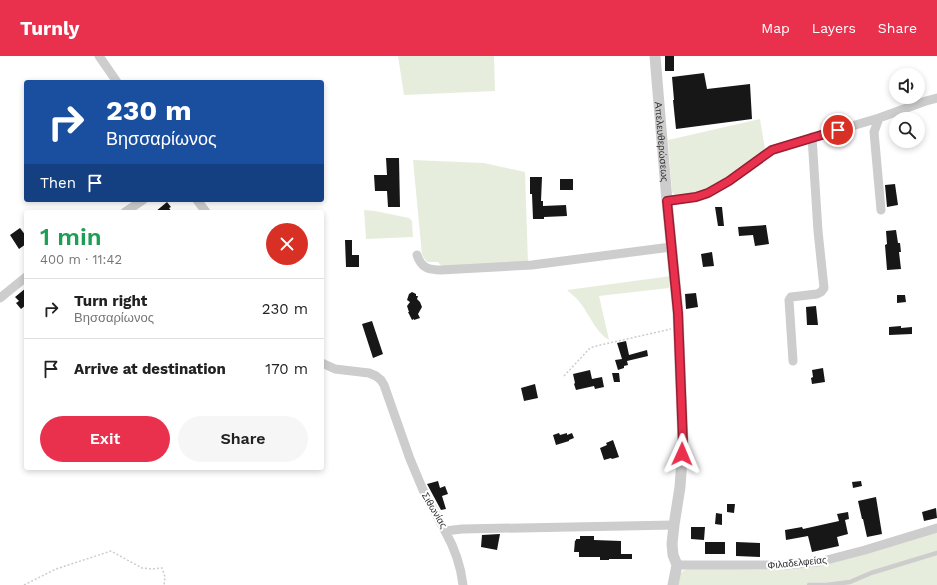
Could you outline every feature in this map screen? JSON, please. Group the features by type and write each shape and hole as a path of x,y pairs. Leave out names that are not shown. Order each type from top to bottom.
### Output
{"street":[{"path":"99,56 116,80"},
{"name":"Απελευθερώσεως","path":"655,56 678,313 683,443 680,487 672,544 673,555 677,566 673,585"},
{"path":"667,201 696,197 708,193 729,181 772,150 878,118 937,98"},
{"path":"878,118 874,132 881,210"},
{"path":"793,361 789,300 791,297 824,292 812,138"},
{"path":"128,210 140,202"},
{"path":"417,255 419,261 424,267 433,270 441,270 532,265 671,247"},
{"path":"0,298 24,279"},
{"name":"Σιθωνίας","path":"324,364 336,369 369,373 381,380 423,490 445,531 462,529 674,525"},
{"name":"Φιλαδελφείας","path":"677,566 786,565 819,562 865,550 937,528"},
{"path":"445,531 451,542 464,585"}],"lane":[{"path":"809,585 850,584 871,573 937,553"}],"path":[{"path":"564,376 590,348 678,327"},
{"path":"24,585 56,569 111,551 142,568 162,568 165,577 164,585"}],"green space":[{"path":"398,56 494,56 495,91 404,95"},
{"path":"760,119 765,149 717,185 691,197 676,196 672,192 668,140"},
{"path":"413,160 484,163 525,172 528,263 443,268 438,262 427,262 422,255"},
{"path":"364,210 409,218 412,221 413,237 366,239"},
{"path":"671,276 669,288 599,296 609,340 596,327 577,299 567,290"},
{"path":"937,531 937,585 677,585 682,572 689,568 780,570 820,564"}],"building":[{"path":"665,56 674,56 674,71 665,71"},
{"path":"704,73 707,89 750,84 752,119 676,129 672,77"},
{"path":"386,158 399,158 400,207 388,207 387,191 375,191 374,175 387,175"},
{"path":"530,177 542,177 541,201 543,201 543,206 566,205 567,216 533,219 532,194 530,194"},
{"path":"560,179 573,179 573,190 560,190"},
{"path":"895,184 898,205 887,207 885,185"},
{"path":"167,202 171,207 169,208 170,210 157,210"},
{"path":"715,207 722,207 724,226 718,226"},
{"path":"766,225 769,244 755,246 753,235 739,236 738,227"},
{"path":"20,228 24,233 24,245 19,249 10,235"},
{"path":"896,230 898,243 900,243 901,252 899,252 901,269 887,270 885,245 887,244 886,231"},
{"path":"345,240 352,240 352,255 359,255 359,267 346,267"},
{"path":"712,252 714,266 703,267 701,254"},
{"path":"24,290 24,307 21,309 16,303 19,301 15,297"},
{"path":"412,292 418,296 417,299 422,307 418,314 420,318 414,320 412,320 408,312 407,306 410,302 407,300 409,294"},
{"path":"696,293 698,307 686,309 685,294"},
{"path":"897,295 905,295 906,302 897,303"},
{"path":"816,306 818,325 807,325 806,307"},
{"path":"372,321 383,354 373,358 362,324"},
{"path":"901,326 901,328 912,327 912,334 889,335 889,327"},
{"path":"626,341 629,355 647,350 648,356 627,361 628,365 618,370 615,360 622,359 617,343"},
{"path":"823,368 825,382 812,384 812,370"},
{"path":"590,370 592,379 602,377 604,387 595,389 594,386 576,390 573,374"},
{"path":"612,373 619,373 620,382 614,382"},
{"path":"535,384 538,398 524,401 521,388"},
{"path":"559,433 560,435 567,433 567,435 572,433 574,438 556,445 553,435"},
{"path":"613,440 619,457 604,460 600,448"},
{"path":"438,481 440,488 445,486 448,494 442,496 446,509 441,510 427,484"},
{"path":"861,481 862,486 853,488 852,482"},
{"path":"876,497 882,534 867,537 858,501"},
{"path":"727,504 735,504 734,513 727,512"},
{"path":"936,508 937,518 924,521 922,512"},
{"path":"848,512 849,519 845,520 848,534 837,537 839,546 812,552 808,536 786,540 785,530 802,527 803,529 839,521 837,514"},
{"path":"716,513 722,514 722,525 715,524"},
{"path":"691,527 705,527 704,540 691,539"},
{"path":"500,534 497,550 481,547 482,535"},
{"path":"580,536 594,536 594,540 621,541 621,554 632,554 632,559 600,560 600,557 579,557 579,552 574,552 575,540 580,539"},
{"path":"705,542 725,542 725,554 705,554"},
{"path":"736,542 760,543 760,557 736,556"}],"route":[{"path":"682,454 683,443 678,313 667,201 696,197 708,193 729,181 772,150 838,130"}]}
